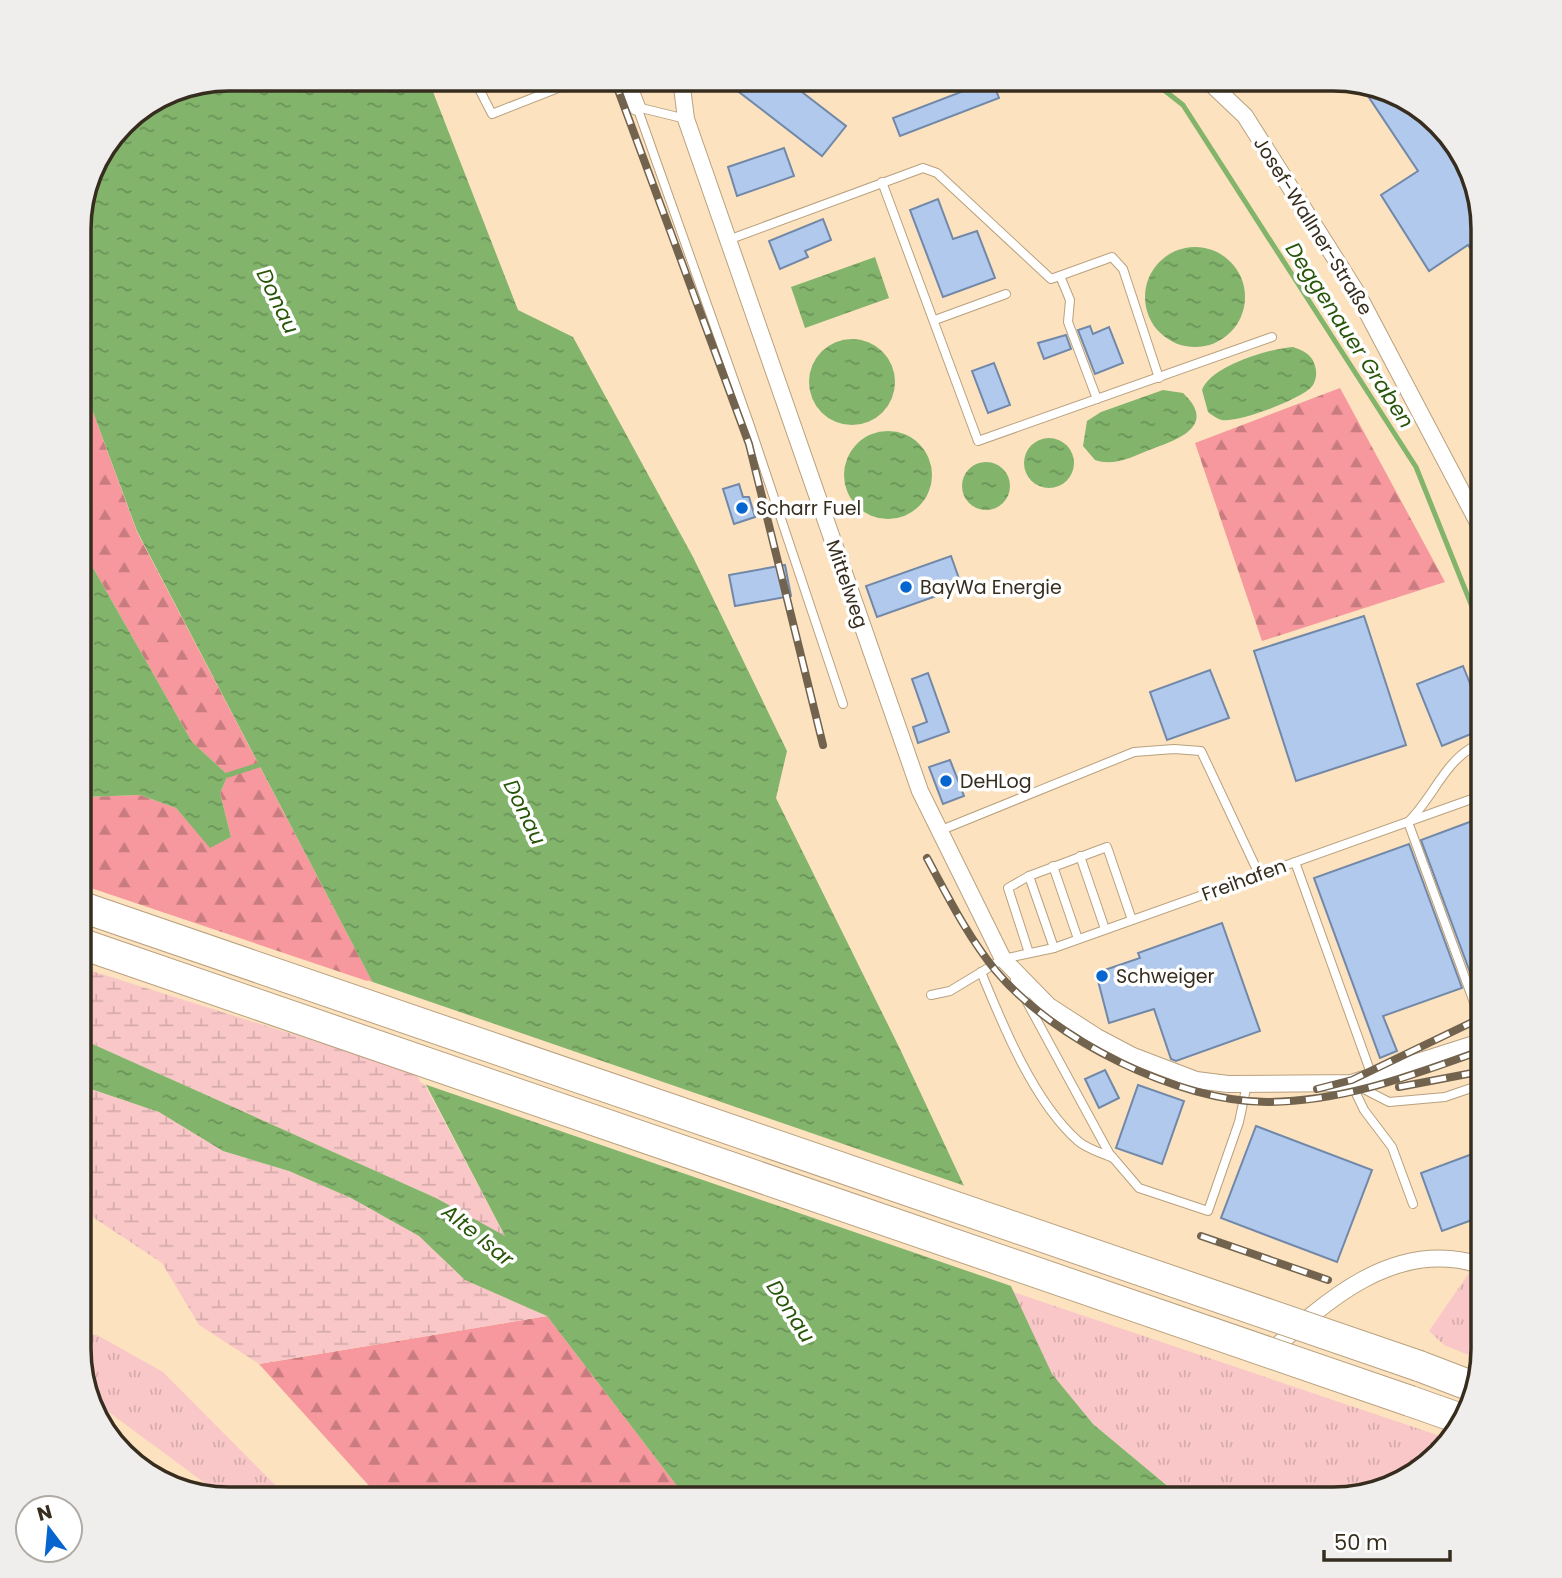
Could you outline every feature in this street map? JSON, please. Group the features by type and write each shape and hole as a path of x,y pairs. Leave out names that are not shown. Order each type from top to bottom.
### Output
{"highway":[{"path":"91,910 1466,1384"},
{"path":"91,947 1454,1416"}],"street":[{"path":"631,91 637,107"},
{"name":"Mittelweg","path":"682,91 686,119 920,791 1003,959 1049,1006 1133,1056 1196,1080 1351,1083 1471,1039"},
{"name":"Josef-Wallner-Straße","path":"1219,91 1245,116 1357,293 1471,509"},
{"path":"1259,1363 1319,1306 1357,1281 1397,1264 1425,1259 1471,1262"}],"lane":[{"path":"480,91 492,114 550,91"},
{"path":"637,107 686,119"},
{"path":"637,107 749,423 843,704"},
{"path":"728,240 923,168 937,173 1051,279 1112,257 1123,269 1159,378"},
{"path":"882,182 978,441 1272,337"},
{"path":"1060,276 1070,300 1068,322 1097,399"},
{"path":"935,320 1006,294"},
{"path":"1471,748 1453,759 1423,807 1408,822 1471,1003"},
{"path":"939,831 1134,752 1174,749 1201,751 1259,874"},
{"name":"Freihafen","path":"931,995 950,991 1003,959 1054,948 1471,799"},
{"path":"1029,953 1007,888 1029,876 1107,847 1132,920"},
{"path":"1080,856 1105,929"},
{"path":"1295,862 1372,1076"},
{"path":"1054,866 1078,939"},
{"path":"1029,876 1054,948"},
{"path":"1003,959 1114,1159 1139,1188 1208,1211 1239,1122 1247,1083"},
{"path":"981,972 1019,1062 1060,1121 1080,1143 1114,1159"},
{"path":"1351,1083 1389,1102 1445,1097 1471,1088"},
{"path":"1351,1083 1364,1110 1392,1147 1413,1204"}],"green space":[{"path":"1340,388 1445,582 1262,641 1195,443"},
{"path":"91,407 137,532 373,983 91,888 91,797 140,795 176,808 210,847 231,837 220,793 228,775 192,742 92,566"},
{"path":"91,971 419,1074 506,1238 436,1198 91,1043"},
{"path":"91,1089 159,1112 223,1151 289,1171 351,1198 419,1236 465,1280 547,1316 259,1364 199,1325 162,1263 91,1216"},
{"path":"1471,1274 1471,1356 1444,1345 1429,1331"},
{"path":"1013,1292 1440,1436 1431,1447 1402,1469 1377,1480 1351,1486 1169,1487 1093,1424 1052,1375"},
{"path":"547,1316 678,1487 370,1487 259,1364"},
{"path":"91,1334 97,1335 163,1372 277,1487 208,1485 105,1409 92,1367"}],"water":[{"path":"433,91 518,310 573,337 693,557 787,751 776,798 900,1049 1052,1374 1093,1424 1169,1487 678,1487 547,1316 465,1280 419,1236 351,1198 289,1171 223,1151 159,1112 91,1089 91,1043 436,1198 505,1236 137,531 91,406 91,220 96,193 109,160 138,125 160,109 211,92"},
{"path":"1195,247 1214,251 1230,262 1241,278 1245,297 1241,316 1230,332 1214,343 1195,347 1176,343 1160,332 1149,316 1145,297 1149,278 1160,262 1176,251"},
{"path":"875,257 889,298 805,328 791,287"},
{"path":"852,339 876,346 888,358 895,382 888,406 876,418 852,425 828,418 816,406 809,382 816,358 828,346"},
{"path":"1293,347 1308,355 1315,366 1315,380 1307,390 1285,403 1242,418 1222,420 1208,412 1202,390 1216,373 1256,355"},
{"path":"1163,390 1183,393 1193,404 1196,422 1183,435 1131,457 1109,462 1095,460 1083,446 1087,421 1101,412"},
{"path":"888,431 913,438 925,450 932,475 925,500 913,512 888,519 863,512 851,500 844,475 851,450 863,438"},
{"path":"1049,438 1067,445 1074,463 1067,481 1049,488 1031,481 1024,463 1031,445"},
{"path":"986,462 1003,469 1010,486 1003,503 986,510 969,503 962,486 969,469"},
{"path":"91,564 192,742 228,775 220,793 231,837 210,848 176,808 140,795 91,797"}],"pier":[{"path":"367,980 965,1186 1014,1287 421,1083"}],"building":[{"path":"738,91 801,91 846,126 822,156"},
{"path":"963,91 996,91 999,98 900,136 893,118"},
{"path":"1368,96 1402,109 1431,131 1453,160 1464,185 1470,211 1471,249 1468,245 1429,271 1381,195 1418,171"},
{"path":"784,148 794,176 737,196 728,167"},
{"path":"938,199 953,239 977,231 995,278 943,297 910,210"},
{"path":"823,219 831,240 805,251 808,257 780,269 769,241"},
{"path":"1090,326 1093,334 1109,327 1123,363 1095,374 1078,330"},
{"path":"1066,335 1071,349 1044,359 1038,343"},
{"path":"994,363 1010,405 988,413 972,371"},
{"path":"739,484 743,497 749,497 755,517 734,524 723,489"},
{"path":"951,556 962,587 877,617 866,586"},
{"path":"785,565 791,596 735,606 729,575"},
{"path":"1364,616 1406,745 1296,781 1254,651"},
{"path":"1463,666 1471,686 1471,734 1442,746 1417,684"},
{"path":"1210,670 1229,718 1167,740 1150,692"},
{"path":"928,673 949,732 918,743 913,727 927,722 912,679"},
{"name":"DeHLog","path":"950,760 964,796 943,804 929,767"},
{"path":"1471,821 1471,975 1421,840"},
{"path":"1409,844 1462,988 1383,1016 1397,1051 1380,1058 1314,878"},
{"path":"1222,923 1260,1031 1176,1061 1171,1059 1154,1009 1109,1023 1096,973 1140,958 1138,953"},
{"path":"1105,1070 1119,1098 1099,1108 1085,1079"},
{"path":"1138,1085 1184,1101 1162,1164 1116,1148"},
{"path":"1256,1126 1372,1170 1337,1262 1221,1218"},
{"path":"1471,1154 1471,1220 1442,1231 1421,1173"}],"waterway":[{"name":"Deggenauer Graben","path":"1165,91 1183,105 1416,467 1471,604"},
{"path":"228,775 265,763"}],"railway":[{"path":"618,91 749,444 823,745"},
{"path":"927,858 976,944 996,971 1020,996 1083,1042 1157,1078 1195,1091 1232,1099 1295,1101 1377,1085 1471,1054"},
{"path":"1317,1089 1352,1080 1471,1023"},
{"path":"1399,1087 1471,1073"},
{"path":"1201,1236 1328,1280"}],"place":[{"name":"Scharr Fuel","path":"742,508"},
{"name":"BayWa Energie","path":"906,587"},
{"name":"DeHLog","path":"946,781"},
{"name":"Schweiger","path":"1102,976"}],"water label":[{"name":"Donau","path":"278,301"},
{"name":"Donau","path":"525,812"},
{"name":"Alte Isar","path":"478,1235"},
{"name":"Donau","path":"791,1311"}]}
